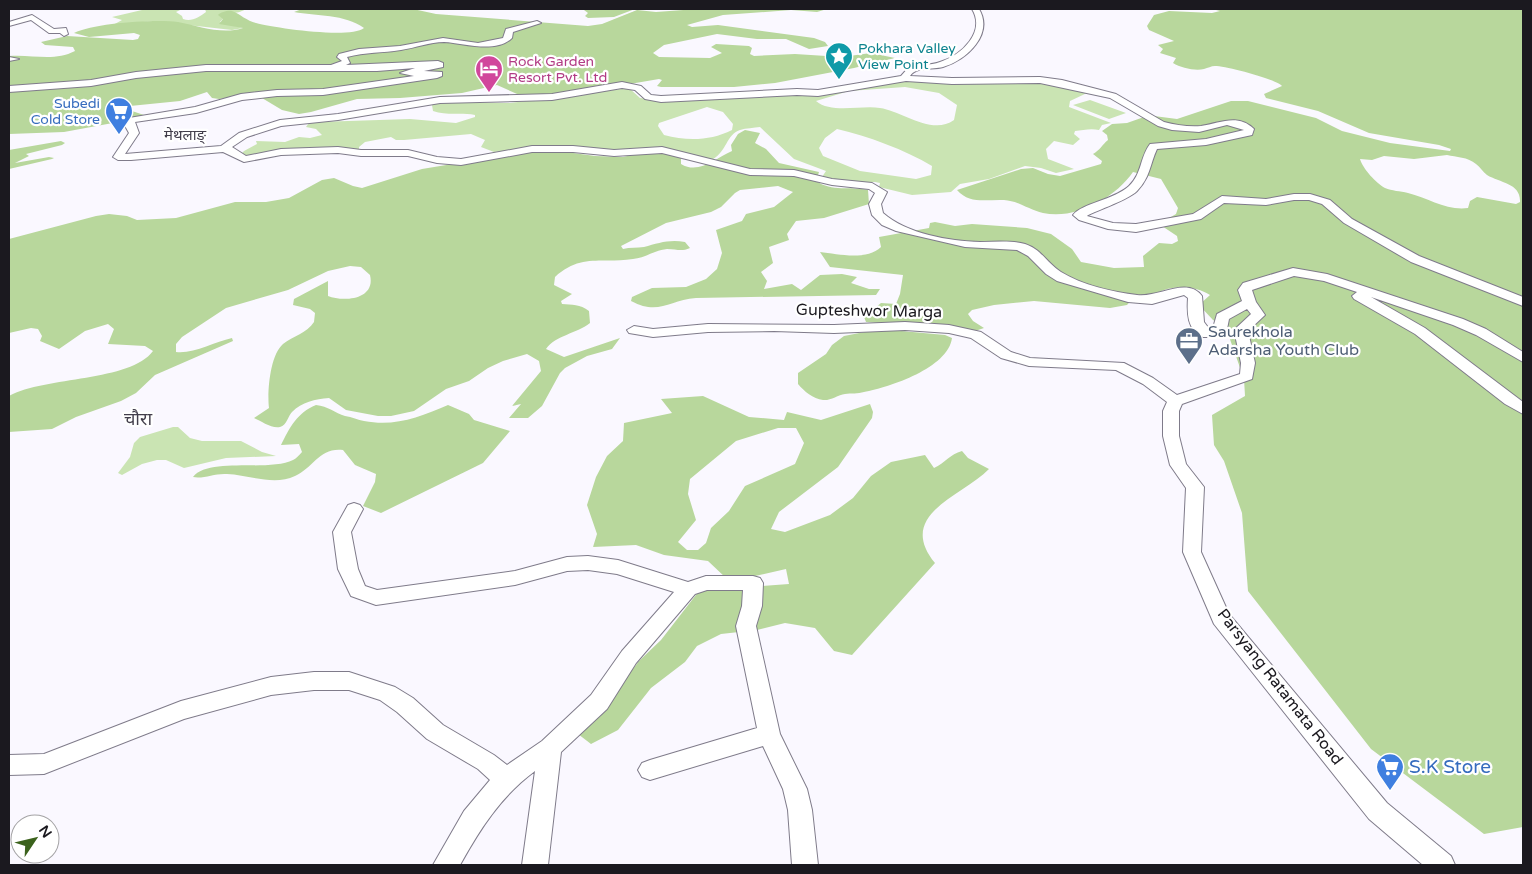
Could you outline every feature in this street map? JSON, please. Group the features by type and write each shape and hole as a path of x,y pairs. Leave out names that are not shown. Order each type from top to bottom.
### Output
{"street":[{"path":"906,78 905,75 909,70 941,64 955,57 976,38 983,25 981,14 976,9"},
{"path":"9,24 32,17 52,31 63,30 64,34"},
{"path":"324,68 346,63 346,60 341,58 342,56 360,51 400,48 443,40 478,45 505,40 508,38 509,30 537,24"},
{"path":"9,89 49,84 87,84 136,75 206,68 377,68 418,64 440,65 404,73 407,75 439,73 437,75 375,86 324,92 277,93 241,97 196,110 132,120 129,124 134,134 118,157 142,157 223,148 231,150 239,158 244,159 281,152 338,150 361,153 408,153 454,162 532,148 614,154 650,149 670,150 750,172 794,173 832,182 872,186 881,192 875,205 877,214 885,222 904,231 975,245 1021,248 1034,254 1048,270 1060,278 1124,296 1147,300 1183,291 1191,292 1195,296 1194,306 1198,329 1203,333 1215,334 1220,329 1222,316 1249,302"},
{"path":"223,148 243,135 280,123 338,118 448,99 509,100 552,97 622,85 638,88 646,96 654,98 797,92 818,93 906,78 952,81 1025,79 1055,82 1114,96 1161,124 1172,127 1199,129 1227,122 1236,123 1249,130 1249,133 1227,139 1154,146 1151,149 1145,171 1135,187 1120,199 1082,212 1079,215 1083,218 1112,226 1136,228 1197,217 1222,200 1266,202 1294,197 1310,197 1326,202 1348,221 1415,259 1523,302"},
{"path":"141,118 190,119 193,122"},
{"path":"188,151 206,154"},
{"path":"1175,401 1247,376 1248,363 1241,330 1258,315 1249,302 1245,290 1248,286 1293,272 1320,276 1458,322 1481,332 1523,358"},
{"path":"1362,289 1356,291 1357,295 1412,327 1455,357 1492,389 1523,409"},
{"name":"Gupteshwor Marga","path":"634,330 653,333 708,328 774,327 834,329 905,326 949,329 976,335 1006,355 1029,362 1119,366 1148,381 1175,401"},
{"name":"Parsyang Ratamata Road","path":"1175,401 1171,411 1171,436 1178,465 1195,487 1192,552 1221,618 1378,811 1442,865"},
{"path":"354,509 342,532 348,569 358,591 376,598 515,578 567,564 588,563 618,567 688,589"},
{"path":"446,865 473,819 506,779 550,748 599,702 629,657 688,589 706,583 753,584 752,606 746,626 769,734 795,789 804,835 805,865"},
{"path":"9,765 44,764 181,710 271,686 314,681 349,681 387,693 405,705 435,732 486,762 506,779"},
{"path":"650,770 769,734"},
{"path":"535,865 550,748"}],"green space":[{"path":"136,9 182,9 176,12 183,19 189,20 206,12 205,9 246,9 227,15 220,22 243,28 232,30 153,21 113,25 122,20 112,17 142,10"},
{"path":"302,9 413,9 436,14 588,26 602,24 637,10 656,12 697,9 827,9 817,12 791,10 723,15 687,25 692,27 718,25 814,38 825,42 828,46 809,49 786,39 757,39 717,34 664,45 653,53 659,57 710,58 722,53 711,47 716,44 749,46 752,48 750,54 754,56 795,54 842,57 871,53 895,58 775,83 734,87 661,87 657,86 662,80 659,79 577,93 524,97 497,85 462,93 357,99 299,114 282,110 262,98 247,96 219,99 212,98 207,92 180,101 120,107 144,115 129,120 64,132 9,134 9,56 51,57 75,51 73,47 45,45 41,42 67,36 133,40 138,39 140,35 134,33 89,37 74,33 110,24 168,21 227,31 243,28 219,24 223,19 218,15 229,11 235,12 256,23 295,30 344,33 364,28 348,20 294,12"},
{"path":"635,9 614,17 588,18 585,16 588,13 584,10"},
{"path":"1212,9 1523,9 1523,827 1484,834 1371,749 1248,591 1242,513 1224,461 1214,445 1212,415 1245,396 1244,379 1226,328 1213,320 1199,305 1210,295 1205,292 1182,287 1164,290 1146,297 1134,297 1127,305 1110,308 1034,301 994,305 972,310 968,314 973,321 984,328 975,331 866,322 864,317 881,303 896,304 900,294 903,275 830,267 820,252 844,255 868,254 881,247 879,237 929,228 930,223 935,222 955,226 972,224 1027,228 1051,234 1072,249 1081,262 1114,268 1144,267 1143,256 1159,243 1172,244 1178,241 1177,236 1162,226 1164,221 1176,214 1178,208 1161,179 1133,172 1116,190 1094,205 1081,210 1056,214 1038,212 1009,201 968,198 957,190 1021,169 1033,168 1060,176 1101,164 1102,161 1093,154 1108,140 1107,135 1102,131 1112,124 1127,123 1144,117 1154,116 1177,119 1231,101 1248,101 1316,118 1342,131 1390,143 1450,151 1451,149 1439,145 1369,133 1318,111 1266,98 1264,94 1282,86 1239,70 1214,66 1196,70 1180,66 1173,63 1176,58 1160,53 1163,49 1158,45 1174,41 1149,30 1147,26 1154,15 1169,11 1212,13 1220,11","holes":["1447,155 1469,160 1487,175 1509,184 1517,191 1520,202 1516,204 1477,197 1470,201 1468,208 1445,206 1415,195 1385,188 1370,175 1360,159 1372,160 1384,156 1414,159"]},
{"path":"891,82 1041,82 1087,93 1070,101 1069,107 1111,123 1102,125 1099,130 1075,131 1074,134 1080,139 1073,145 1054,141 1046,149 1048,159 1074,169 1056,173 1041,168 1025,166 989,179 960,184 951,192 912,195 879,187 880,183 875,182 847,182 822,177 826,171 794,159 760,127 742,129 735,132 718,156 713,159 700,158 672,149 625,151 532,148 494,152 481,147 485,140 471,134 404,140 396,140 391,137 365,142 359,147 359,150 238,157 244,151 257,144 256,141 285,142 299,137 310,138 322,135 316,129 306,127 309,123 410,119 456,123 475,117 475,115 470,114 449,114 433,111 432,105 426,104 436,102 510,103 629,88 640,98 668,101 796,95","holes":["905,87 939,93 957,105 954,120 945,124 927,124 880,108 838,108 822,105 816,101 849,91","707,107 723,112 733,124 732,130 724,134 690,139 664,135 658,126 659,123","837,129 874,140 910,154 932,166 931,175 916,179 860,171 823,156 819,148 825,138"]},
{"path":"1090,100 1126,113 1109,119 1073,105"},
{"path":"745,130 760,133 755,143 766,149 779,163 819,172 816,181 822,184 835,188 868,190 869,204 824,218 796,221 787,234 789,240 769,247 773,263 761,272 767,281 764,289 792,284 801,290 820,275 842,274 857,277 851,283 869,289 880,289 876,295 696,298 657,307 649,307 631,301 632,297 652,288 686,287 706,279 717,269 722,253 716,230 742,221 746,214 774,207 793,192 778,186 740,190 721,207 711,212 666,223 621,246 623,249 674,241 685,242 690,248 681,250 667,249 633,259 583,262 574,265 555,277 554,285 572,294 561,301 562,304 576,305 589,311 590,323 555,341 546,349 564,357 620,338 612,349 587,356 565,368 560,373 542,406 528,418 509,418 521,404 512,406 541,371 539,361 527,354 503,361 488,368 469,381 446,389 414,411 391,416 378,416 346,410 329,398 304,403 292,412 280,427 270,426 254,418 269,408 270,374 279,349 287,341 308,329 314,322 315,313 310,309 293,305 294,299 328,281 328,296 349,299 363,294 368,290 371,283 370,275 361,267 350,266 328,271 288,290 226,308 182,337 176,344 176,352 197,350 232,338 233,341 155,375 136,393 121,401 76,417 52,429 9,432 9,396 44,385 107,374 142,361 153,351 145,346 108,344 114,329 108,324 85,331 59,349 40,341 42,336 38,329 31,328 9,333 9,239 109,214 127,216 137,220 176,218 235,202 266,202 289,198 322,180 334,178 362,188 422,169 519,153 566,152 623,157 645,152 668,151 681,156 681,164 694,168 701,167 732,151 731,145 738,134"},
{"path":"61,141 65,143 26,154 29,156 15,163 49,157 54,158 9,169 9,150"},
{"path":"880,329 945,335 952,338 948,349 929,367 888,386 826,400 812,396 798,384 798,373 826,354 832,345 844,336"},
{"path":"703,396 749,417 784,420 787,412 821,420 870,404 873,412 872,418 838,467 779,512 771,529 785,532 830,515 853,498 871,476 891,462 925,455 934,468 954,454 962,451 968,458 989,469 937,508 928,519 923,531 925,546 935,563 852,655 834,651 815,628 785,623 757,630 721,634 697,646 685,662 651,688 618,730 591,744 578,734 600,712 639,661 661,640 699,591 789,584 786,569 737,580 726,578 708,561 664,555 636,545 593,547 597,534 587,505 596,477 607,456 623,441 624,423 672,413 661,399","holes":["778,428 796,428 804,443 795,464 745,486 729,511 711,528 706,543 698,550 687,550 678,542 696,520 688,494 690,479 736,441"]},
{"path":"316,405 362,421 386,423 407,420 448,405 469,414 474,420 510,431 483,463 381,513 363,506 375,482 376,474 355,465 343,450 335,450 322,455 301,472 287,479 270,480 227,474 193,477 201,471 212,468 270,465 294,459 302,452 299,444 281,445 299,416"},
{"path":"178,427 190,438 202,441 241,441 262,452 276,456 226,458 184,468 166,460 157,460 142,464 122,475 118,473 130,457 134,443 140,437"}],"place":[{"name":"Pokhara Valley View Point","path":"839,80"},
{"name":"Rock Garden Resort Pvt. Ltd","path":"489,93"},
{"name":"Subedi Cold Store","path":"119,135"},
{"name":"Saurekhola Adarsha Youth Club","path":"1189,365"},
{"name":"S.K Store","path":"1390,791"}],"district":[{"name":"मेथलाङ्","path":"185,135"},
{"name":"चौरा","path":"138,419"}]}
